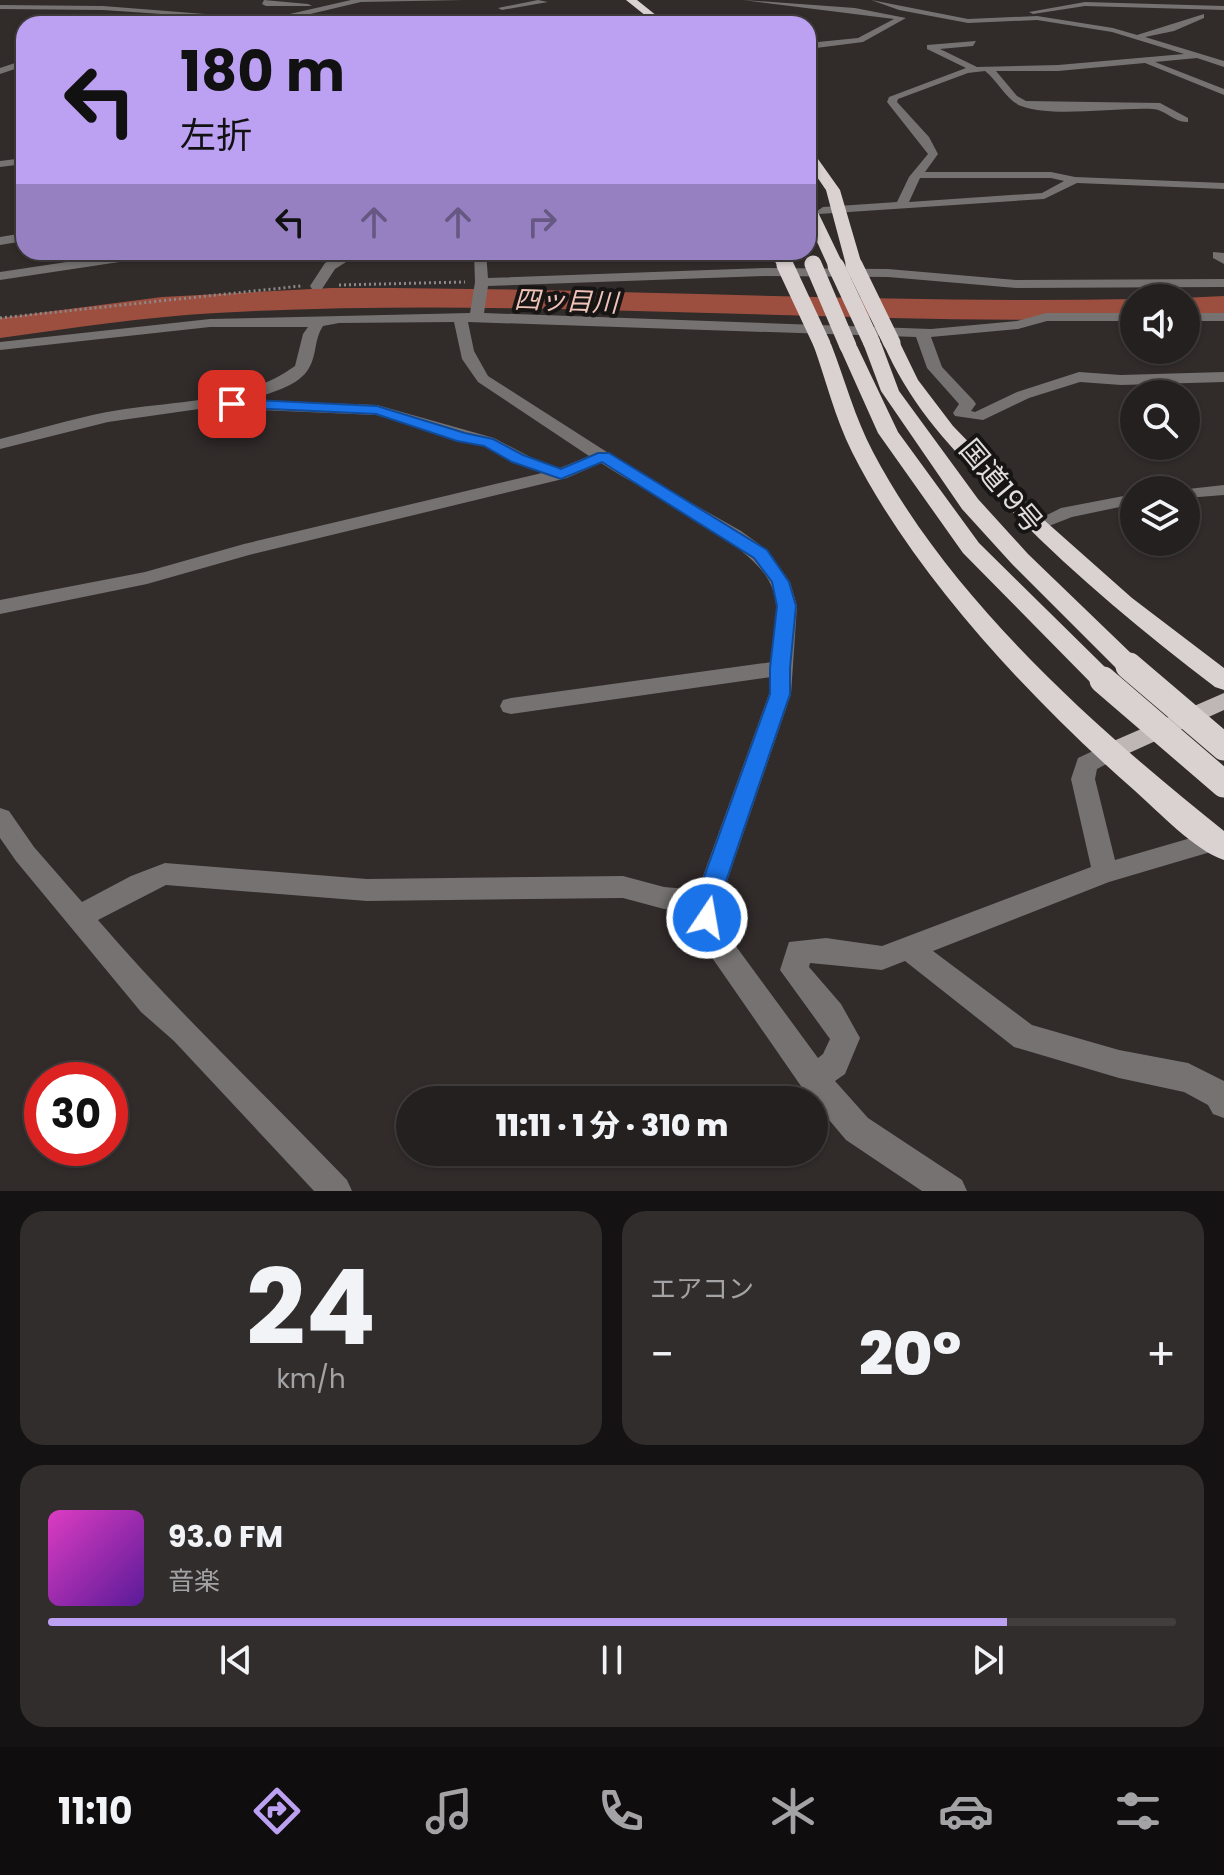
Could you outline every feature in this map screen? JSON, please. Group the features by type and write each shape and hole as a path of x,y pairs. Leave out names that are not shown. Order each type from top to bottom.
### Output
{"highway":[{"path":"617,0 638,16"},
{"path":"631,0 652,16"},
{"path":"816,166 833,190 823,208 854,265 882,343 946,430 1036,525 1123,604 1224,681"},
{"name":"国道19号","path":"823,208 836,266 882,343 890,391 970,504 1020,559 1129,666 1224,747"},
{"path":"782,260 822,344 861,448 920,543 1021,664 1110,752 1220,844"},
{"name":"国道19号","path":"812,260 888,433 971,548 1103,680 1224,784"}],"main road":[{"path":"1110,752 1224,701"}],"street":[{"path":"268,0 266,4 323,9"},
{"path":"293,16 361,0 460,0"},
{"path":"502,8 544,2 542,0"},
{"path":"747,0 855,10 902,18"},
{"path":"875,0 895,7 990,22 1023,18 1138,36 1224,64"},
{"path":"134,16 154,1"},
{"path":"410,1 400,5 425,11"},
{"path":"1023,18 1031,12 1073,4 1224,8"},
{"path":"0,7 36,5 214,16"},
{"path":"816,45 860,40 922,11"},
{"path":"1138,36 1171,29 1201,16"},
{"path":"973,43 930,47 1000,78 1014,98 1024,104 1052,107 1160,106 1184,120"},
{"path":"902,205 917,175 933,154 927,141 901,116 892,102 894,97 982,69 1058,68 1196,56"},
{"path":"1146,61 1224,93"},
{"path":"1211,95 1224,93"},
{"path":"917,175 1051,175 1075,180 1224,186"},
{"path":"823,208 1044,196 1075,180"},
{"path":"0,276 106,260"},
{"path":"317,286 330,266 341,260"},
{"path":"481,260 482,283 471,315 461,331 475,371 643,483 734,535 773,568 787,606 780,694 707,902 707,918 716,941 814,1079 857,1129 951,1191"},
{"path":"631,276 655,268 756,260"},
{"path":"482,283 631,276 888,273 1016,284 1224,283"},
{"path":"0,346 210,323 318,323 339,319 471,315 922,332 1018,325 1046,317 1120,317"},
{"path":"1200,317 1224,317"},
{"path":"0,444 106,417 259,392 294,376 302,368 310,334 318,323"},
{"path":"922,332 935,360 935,368 968,404 961,413 977,417 1023,395 1079,377 1224,377"},
{"path":"225,399 232,404 250,406 377,410 488,442 518,459 561,474"},
{"path":"0,607 147,578 244,550 561,474 603,456"},
{"path":"1200,492 1224,490"},
{"path":"1036,525 1067,512 1120,502"},
{"path":"511,706 780,668"},
{"path":"1105,873 1083,779 1086,764 1110,752"},
{"path":"0,818 25,854 151,1003 184,1031 336,1191"},
{"path":"814,1079 834,1064 845,1038 831,1013 794,970 799,951 826,950 882,958 1105,873 1220,844"},
{"path":"78,918 165,874 367,890 623,887 664,898 707,902"},
{"path":"910,949 1024,1037 1119,1064 1188,1078 1219,1094 1224,1103"}],"path":[{"path":"0,318 147,300 317,286 482,283"}],"waterway":[{"name":"四ッ目川","path":"0,328 162,307 331,298 560,299 904,310 1120,309"},
{"name":"四ッ目川","path":"1200,307 1224,306"}],"route":[{"path":"232,404 377,410 488,442 518,459 561,474 579,469 603,456 643,483 734,535 773,568 787,606 780,694 707,902 707,918"}]}
